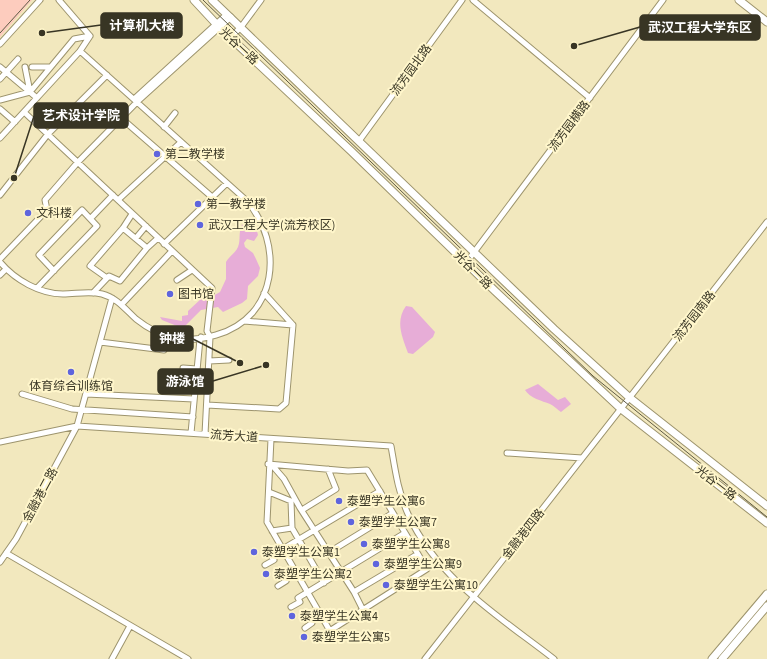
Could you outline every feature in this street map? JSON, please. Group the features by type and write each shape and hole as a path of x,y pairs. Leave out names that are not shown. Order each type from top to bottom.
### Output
{"main road":[{"name":"光谷一路","path":"194,0 218,26 620,408 767,523"},
{"name":"光谷一路","path":"212,0 554,329 630,398 767,506"},
{"path":"739,0 767,22"},
{"path":"712,659 767,594"},
{"path":"722,659 767,606"}],"street":[{"path":"0,44 40,0"},
{"path":"59,0 90,36"},
{"path":"231,37 241,27 261,0"},
{"name":"流芳园北路","path":"359,141 462,0"},
{"path":"473,0 590,98"},
{"name":"流芳园横路","path":"466,263 663,0"},
{"path":"80,51 136,100 227,183 257,213 268,237 270,261 264,293 254,311 244,321 227,331 210,337 200,339 182,339 166,335 139,321 122,304 112,298 93,293 62,294 37,288 21,280 6,269 0,262 47,210 44,200 78,162 121,118 136,100 229,16"},
{"path":"0,138 80,51 90,36"},
{"path":"0,100 30,92 74,39 90,36"},
{"path":"0,79 3,70 18,59"},
{"path":"25,67 30,92"},
{"path":"32,68 50,67"},
{"path":"3,70 37,98"},
{"path":"0,195 48,134 107,75"},
{"path":"0,109 15,122"},
{"path":"24,112 212,288 207,332 210,337 205,434"},
{"path":"164,127 175,112"},
{"path":"121,118 212,197"},
{"path":"118,200 181,142"},
{"path":"164,244 227,183"},
{"path":"90,218 113,195"},
{"path":"37,288 54,271 97,226 82,210 39,255 54,271"},
{"path":"107,278 90,266 124,228 132,214"},
{"name":"流芳园南路","path":"620,408 630,398 767,222"},
{"path":"136,238 146,226"},
{"path":"124,228 147,248"},
{"path":"93,293 109,276 120,281 147,248 158,238"},
{"path":"122,304 172,251"},
{"path":"0,275 6,269"},
{"path":"177,280 192,270"},
{"path":"264,293 293,325"},
{"name":"金融港二路","path":"0,562 16,539 77,426 112,298"},
{"path":"244,321 293,325"},
{"path":"206,404 279,410 282,408 286,404 287,359 293,325"},
{"path":"191,433 200,339 207,332"},
{"path":"100,342 164,350 166,335"},
{"path":"208,360 229,360"},
{"path":"184,368 197,368"},
{"path":"22,394 72,409 193,417"},
{"path":"86,394 194,399"},
{"name":"金融港四路","path":"425,659 620,408"},
{"name":"流芳大道","path":"0,442 77,426 390,446 402,499 420,537 443,568 474,597"},
{"path":"271,439 267,522 330,631"},
{"path":"507,453 582,458"},
{"path":"269,464 328,469 367,470 427,570 320,637"},
{"path":"269,464 287,484 340,573 354,592 363,610"},
{"path":"302,510 336,489 328,469"},
{"path":"265,565 274,560 271,556 380,491"},
{"path":"269,492 291,501 292,528 324,583"},
{"path":"328,553 393,513"},
{"path":"265,532 271,529 292,528"},
{"path":"291,607 300,602 298,598 405,533"},
{"path":"6,553 188,659"},
{"path":"354,592 418,554"},
{"path":"278,586 286,581 284,578 296,571"},
{"path":"474,597 554,659"},
{"path":"305,628 312,623 311,619 321,614"},
{"path":"112,659 130,626"}],"shaded area":[{"path":"0,0 32,0 0,37"},
{"path":"250,221 256,227 258,235 254,241 247,239 244,243 245,247 253,253 260,268 258,276 248,286 247,299 223,312 218,307 201,310 182,328 162,320 160,317 182,321 182,316 188,315 188,311 202,298 213,296 220,292 226,279 226,262 238,247 242,225"},
{"path":"406,306 412,307 435,332 433,337 413,354 408,353 400,323"},
{"path":"538,384 558,400 565,397 571,404 561,412 550,404 533,397 525,390"}],"tram line":[{"path":"0,33 30,0"},
{"path":"203,0 593,376 767,517"}],"place":[{"name":"计算机大楼","path":"42,33"},
{"name":"武汉工程大学东区","path":"574,46"},
{"name":"第二教学楼","path":"157,154"},
{"name":"艺术设计学院","path":"14,178"},
{"name":"第一教学楼","path":"198,204"},
{"name":"文科楼","path":"28,213"},
{"name":"武汉工程大学(流芳校区)","path":"200,225"},
{"name":"图书馆","path":"170,294"},
{"name":"钟楼","path":"240,363"},
{"name":"游泳馆","path":"266,365"},
{"name":"体育综合训练馆","path":"71,372"},
{"name":"泰塑学生公寓6","path":"339,501"},
{"name":"泰塑学生公寓7","path":"351,522"},
{"name":"泰塑学生公寓8","path":"364,544"},
{"name":"泰塑学生公寓1","path":"254,552"},
{"name":"泰塑学生公寓9","path":"376,564"},
{"name":"泰塑学生公寓2","path":"266,574"},
{"name":"泰塑学生公寓10","path":"386,585"},
{"name":"泰塑学生公寓4","path":"292,616"},
{"name":"泰塑学生公寓5","path":"304,637"}]}
